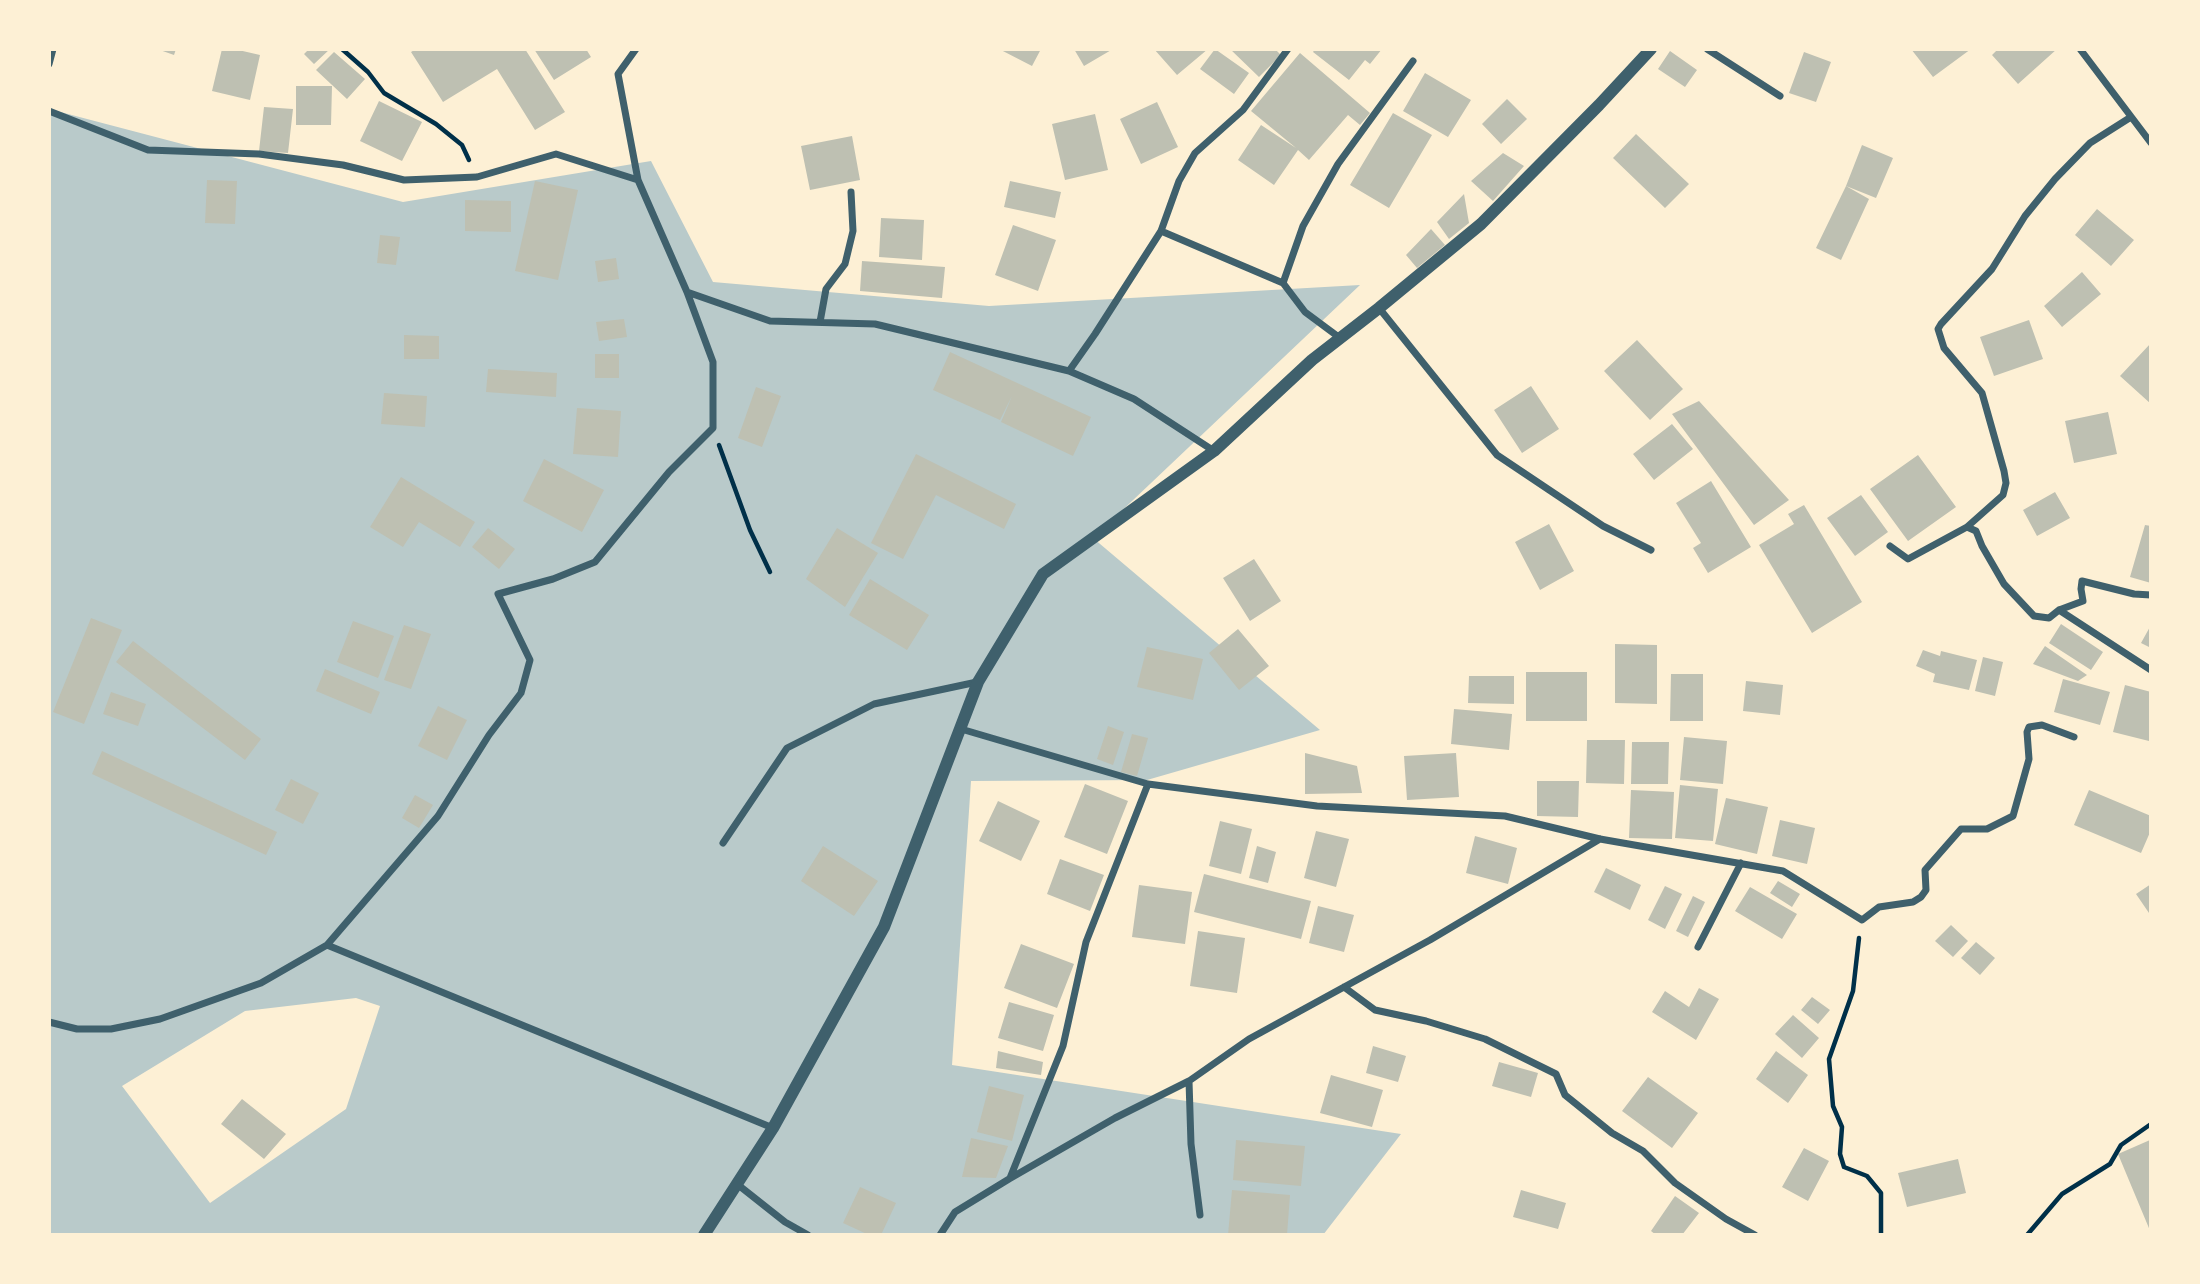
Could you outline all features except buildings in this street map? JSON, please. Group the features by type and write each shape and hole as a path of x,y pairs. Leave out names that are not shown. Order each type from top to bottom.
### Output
{"street":[{"path":"49,64 53,49"},
{"path":"49,1022 76,1029 111,1029 160,1019 261,983 327,945 438,816 489,735 521,693 530,660 498,594 553,579 595,562 669,472 713,428 713,362 687,292 638,180 618,74 636,49"},
{"path":"1069,371 1161,231 1179,181 1195,153 1243,110 1288,49"},
{"path":"704,1235 774,1128 884,927 978,682 1043,574 1214,451 1312,360 1481,224 1651,49"},
{"path":"1707,49 1780,96"},
{"path":"2080,49 2151,143"},
{"path":"1283,284 1303,226 1332,175 1413,61"},
{"path":"49,111 148,150 260,154 343,165 404,180 477,177 556,154 638,180"},
{"path":"1890,546 1908,559 1967,527 2003,495 2006,483 2004,471 1982,393 1944,348 1938,329 1992,269 2025,216 2055,179 2090,143 2131,117"},
{"path":"820,322 826,289 845,264 853,230 851,192"},
{"path":"1161,231 1283,284 1305,312 1340,338"},
{"path":"687,292 770,321 875,324 1069,371 1134,399 1214,451"},
{"path":"1379,308 1497,455 1603,526 1650,550"},
{"path":"1967,527 1976,531 2004,583 2034,616 2049,618 2083,601 2082,581 2134,594 2151,595"},
{"path":"2059,611 2151,670"},
{"path":"723,843 787,748 874,704 978,682"},
{"path":"961,729 1148,785 1317,806 1505,817 1600,839 1783,871 1861,920 1879,907 1913,902 1921,897 1926,890 1925,870 1961,829 1987,829 2013,817 2029,758 2029,727 2042,725 2074,737"},
{"path":"1009,1179 1063,1046 1086,942 1148,785"},
{"path":"940,1235 955,1212 1009,1179 1115,1118 1189,1081 1249,1039 1430,940 1600,839"},
{"path":"1698,947 1741,863"},
{"path":"327,945 774,1128"},
{"path":"1343,987 1375,1010 1426,1021 1485,1039 1556,1074 1565,1095 1584,1111 1612,1133 1643,1151 1675,1183 1726,1219 1755,1235"},
{"path":"1189,1081 1191,1144 1200,1215"},
{"path":"737,1184 785,1222 808,1235"}],"path":[{"path":"342,49 368,72 384,93 436,124 462,145 477,177"},
{"path":"713,428 750,530 770,572"},
{"path":"1861,920 1853,991 1829,1059 1833,1106 1842,1127 1840,1154 1844,1167 1867,1176 1881,1193 1881,1235"},
{"path":"2027,1235 2062,1194 2110,1164 2120,1145 2151,1124"}],"shaded area":[{"path":"49,109 403,202 651,161 713,282 989,306 1360,285 1093,538 1320,730 1147,780 971,781 952,1065 1401,1134 1323,1235 49,1235","holes":["356,998 380,1006 346,1109 210,1203 122,1086 245,1011"]}]}
